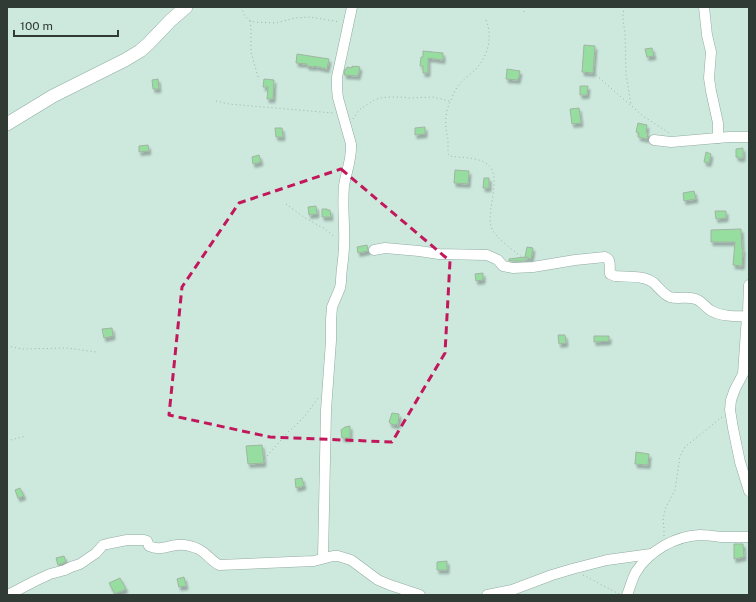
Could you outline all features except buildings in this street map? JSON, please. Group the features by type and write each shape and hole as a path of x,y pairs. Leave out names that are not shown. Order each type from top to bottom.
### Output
{"main road":[{"path":"7,124 52,96 125,60 148,44 186,7"}],"street":[{"path":"324,558 326,410 331,320 332,307 340,288 344,246 343,197 351,149 351,144 338,98 337,77 352,7"},
{"path":"704,7 707,35 711,52 709,78 718,123 718,138"},
{"path":"654,140 671,142 749,137"},
{"path":"374,250 385,248 439,254 487,256 498,260 506,268 533,267 575,260 608,257 612,275 644,278 670,297 678,299 692,298 716,312 735,316 748,314"},
{"path":"749,285 746,371 735,389 731,400 730,410 740,462 749,491"},
{"path":"627,595 636,573 644,561 651,554 662,547 687,537 700,535 749,537"},
{"path":"8,595 50,574 80,564 96,553 103,545 128,540 146,540 149,546 153,548 166,548 179,544 198,548 219,565 309,561 333,556 344,558 350,560 378,580 420,595"},
{"path":"487,595 512,590 552,575 607,560 651,554"}],"path":[{"path":"241,7 245,16 254,22 276,23 295,18 310,17 348,23"},
{"path":"524,7 524,13"},
{"path":"625,7 623,20 625,33 626,74 631,106"},
{"path":"250,20 251,52 259,80"},
{"path":"486,20 489,26 490,34 486,55 458,87 447,110 445,125 448,138 448,154 459,158 468,158 483,162 492,170 494,173 494,178 490,213 491,226 494,232 533,267"},
{"path":"596,75 643,116 669,132"},
{"path":"352,119 359,110 374,100 380,98 433,97 450,101"},
{"path":"216,101 229,104 342,114"},
{"path":"286,204 305,218 325,228 344,246"},
{"path":"7,346 22,349 67,348 96,352"},
{"path":"267,456 288,432 305,416 328,385"},
{"path":"662,547 664,528 663,519 666,507 675,490 680,456 685,447 730,410"},
{"path":"7,441 26,436"},
{"path":"572,569 622,595"}],"highlighted area":[{"path":"341,169 450,261 445,353 392,442 270,437 169,415 182,287 239,203"}]}
